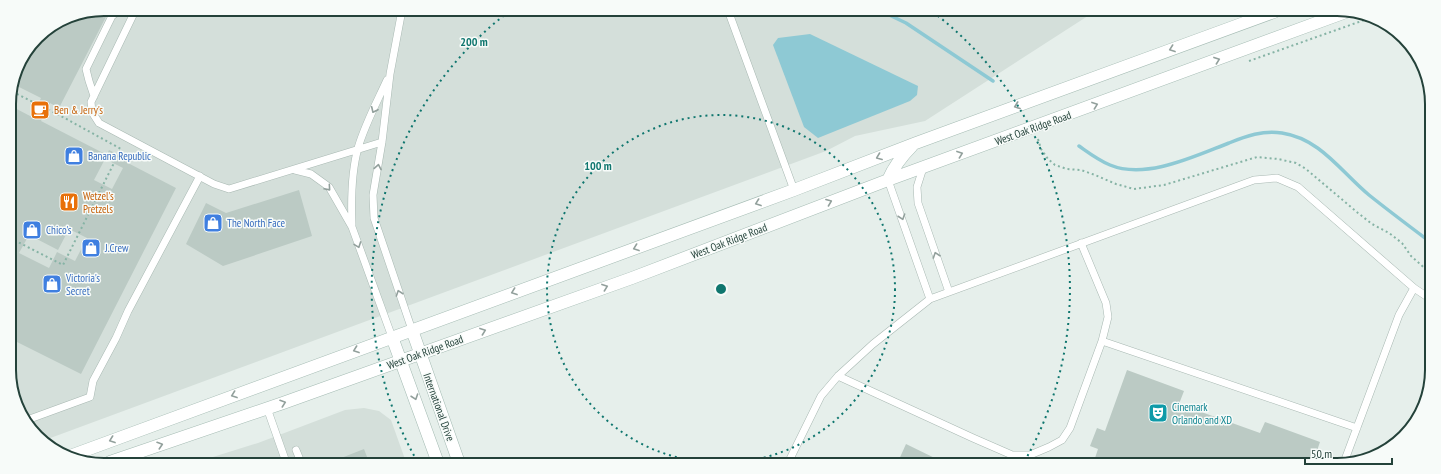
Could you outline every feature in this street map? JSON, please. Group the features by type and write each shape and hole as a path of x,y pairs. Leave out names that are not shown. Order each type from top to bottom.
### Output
{"street":[{"path":"77,453 1263,16"},
{"name":"West Oak Ridge Road","path":"122,458 401,361 632,278 888,180 1336,16"},
{"path":"888,180 899,159 916,143"},
{"name":"International Drive","path":"412,330 457,458"},
{"name":"International Drive","path":"392,337 436,458"}],"lane":[{"path":"94,96 86,69 112,16"},
{"path":"133,16 91,102 92,112 99,123 214,184 229,189 295,170 382,142"},
{"path":"401,16 390,74 382,142 373,195 374,218 412,330"},
{"path":"730,16 794,190"},
{"path":"352,227 351,192 358,150 364,129 390,74"},
{"path":"923,168 918,187 918,203 949,292"},
{"path":"295,170 311,174 329,187 352,227 392,337"},
{"path":"31,419 90,397 93,381 116,338 128,311 200,176"},
{"path":"790,458 821,396 838,376 873,344 930,299 1254,180 1277,178 1298,187 1414,288 1425,295"},
{"path":"888,180 930,299"},
{"path":"838,376 973,438 1012,454 1030,455 1062,440 1070,428 1102,341 1108,317 1106,303 1081,243"},
{"path":"1345,457 1399,315 1414,288"},
{"path":"1102,341 1357,428"},
{"path":"267,408 285,458"},
{"path":"296,450 299,458"},
{"path":"1011,458 1012,454"}],"path":[{"path":"1338,30 1363,21"},
{"path":"16,241 63,265 121,149 17,94"}],"shaded area":[{"path":"99,16 1088,16 925,121 855,136 826,151 49,438 34,423 28,414 19,392 16,375 16,99 21,76 31,55 46,38 55,31 76,21"},
{"path":"364,408 379,411 391,420 405,458 210,458 258,443 345,410"}],"water":[{"path":"810,34 918,86 917,95 910,101 818,138 804,127 773,45 778,38"}],"building":[{"path":"106,16 59,108 50,103 41,121 107,155 109,150 127,159 126,162 176,188 81,374 16,342 16,109 32,117 41,98 18,87 25,65 38,46 55,31 71,23 87,18","holes":["105,159 123,168 112,189 94,180","69,229 87,238 75,261 57,252 49,268 19,253 29,235 58,250"]},
{"path":"299,190 312,236 223,266 186,244 206,203 226,213"},
{"name":"Cinemark Orlando and XD","path":"1127,370 1184,391 1179,404 1260,433 1265,422 1320,442 1314,458 1095,458 1098,449 1090,446 1097,428 1105,431"},
{"path":"906,444 935,458 900,458"},
{"path":"364,449 367,458 341,458"}],"waterway":[{"path":"891,16 906,23 993,81"},
{"path":"1079,146 1110,165 1124,169 1139,170 1155,168 1186,160 1255,134 1275,132 1296,136 1319,149 1369,195 1425,238"}],"place":[{"name":"Ben & Jerry's","path":"40,110"},
{"name":"Banana Republic","path":"74,156"},
{"name":"Wetzel's Pretzels","path":"69,202"},
{"name":"The North Face","path":"213,223"},
{"name":"Chico's","path":"32,230"},
{"name":"J.Crew","path":"91,248"},
{"name":"Victoria's Secret","path":"52,284"},
{"name":"Cinemark Orlando and XD","path":"1158,413"}]}
